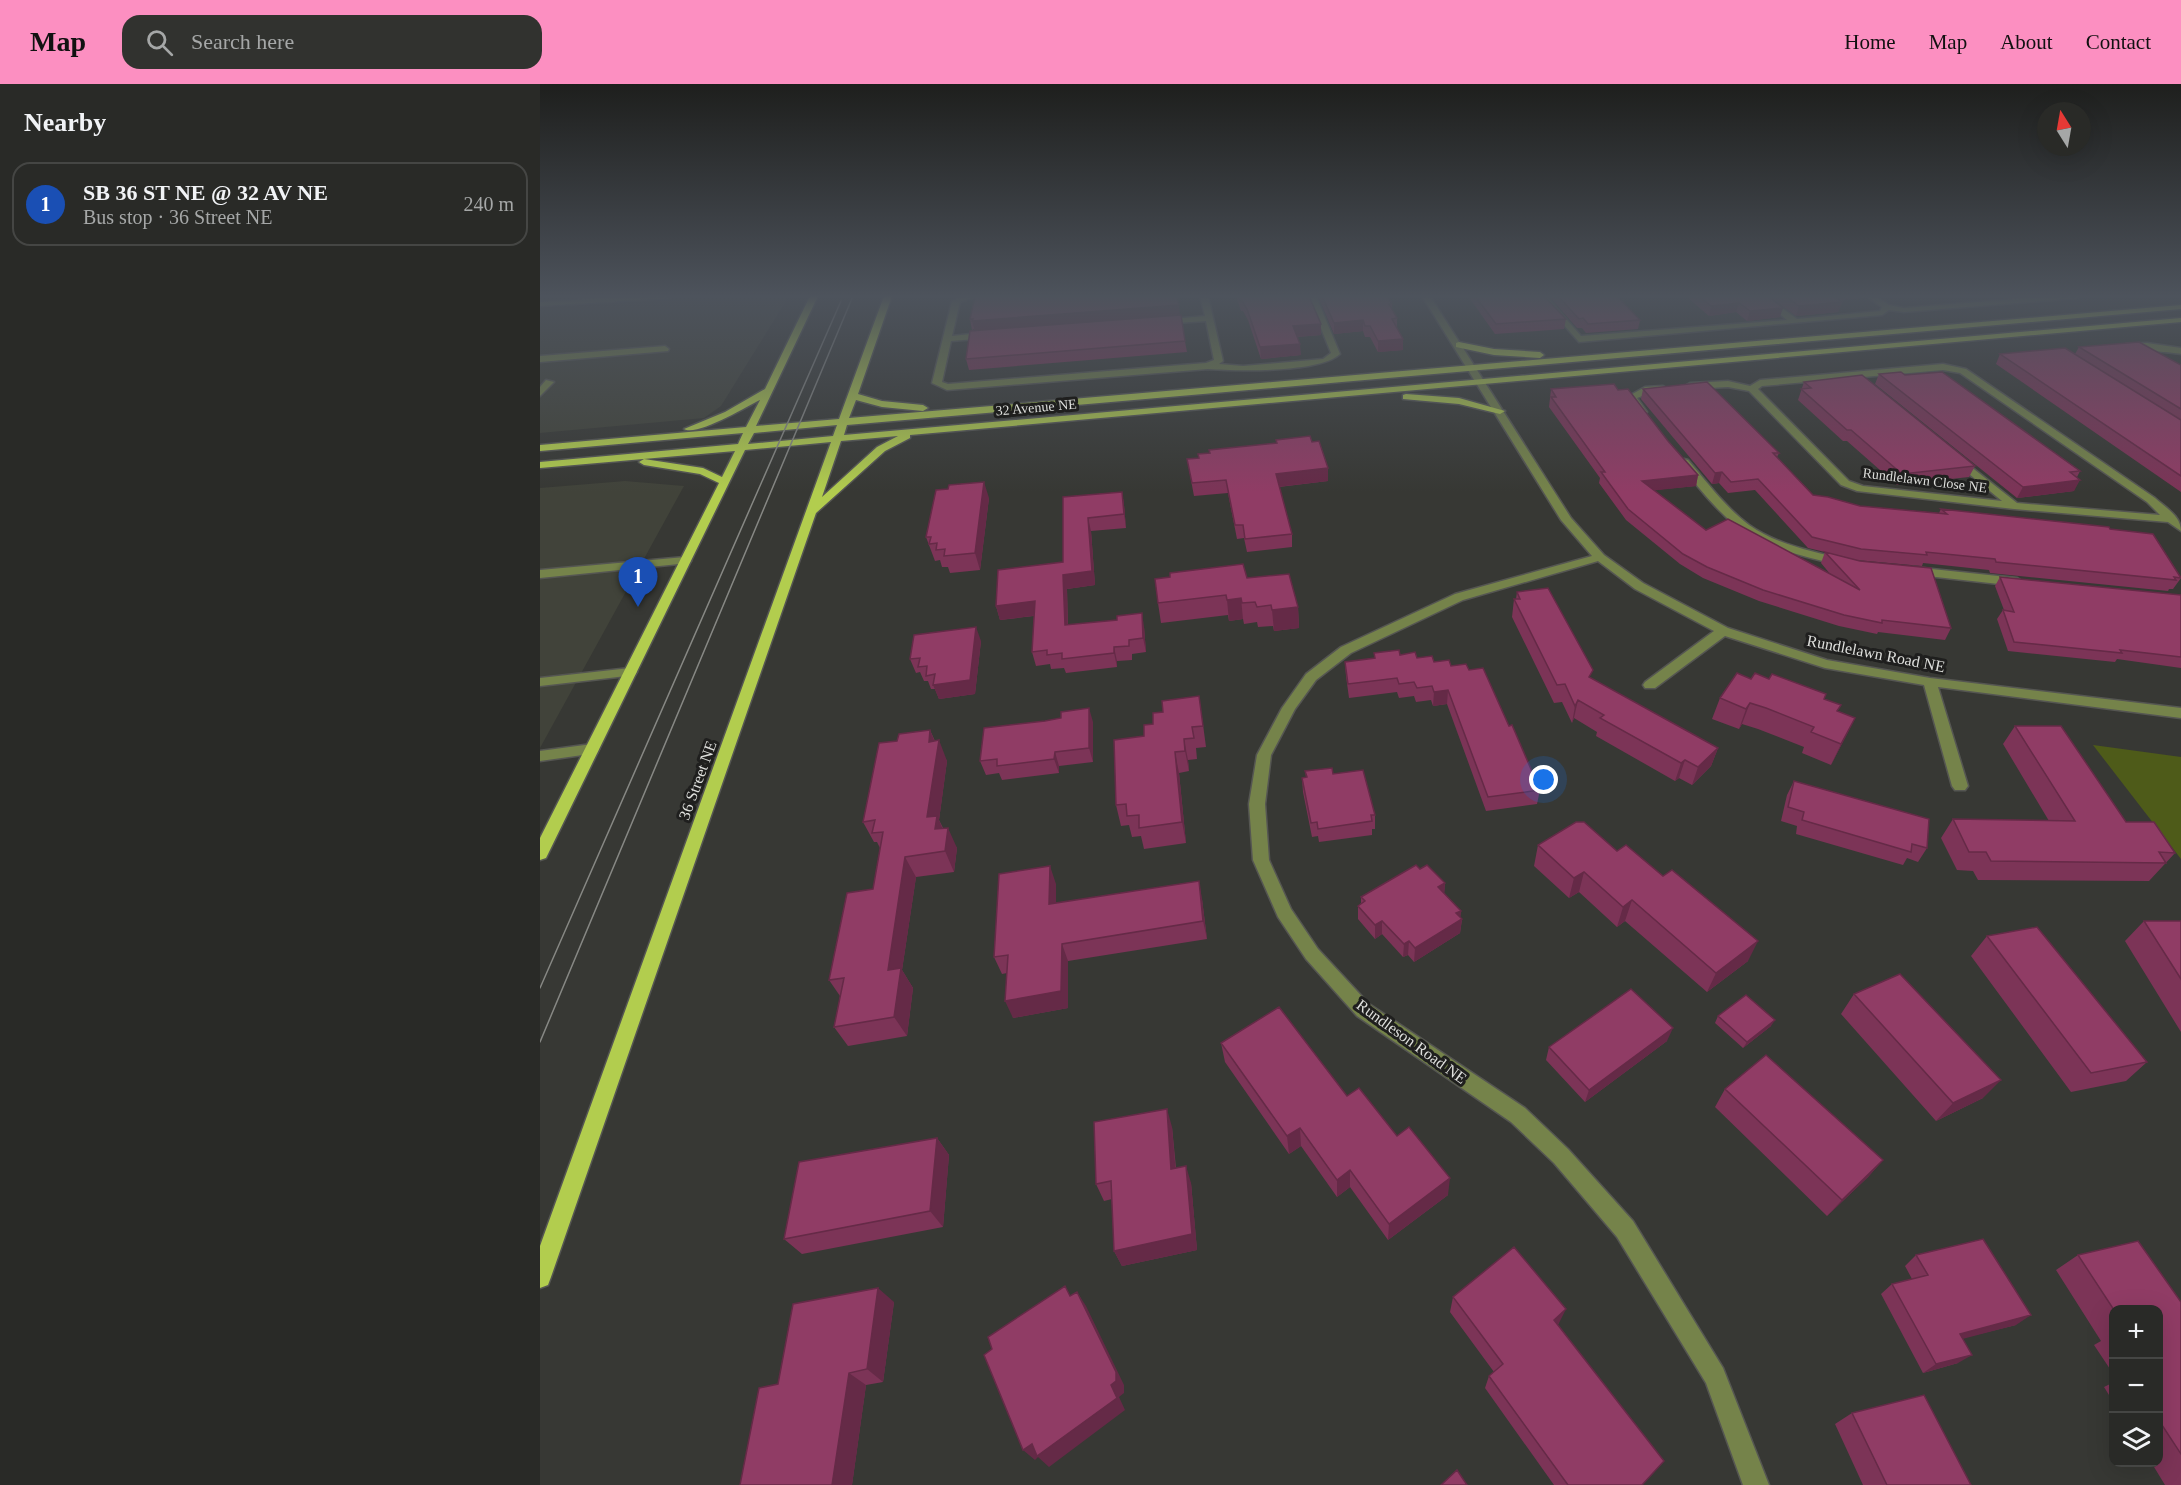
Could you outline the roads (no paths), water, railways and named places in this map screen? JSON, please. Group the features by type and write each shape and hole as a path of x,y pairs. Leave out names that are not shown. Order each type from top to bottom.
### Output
{"main road":[{"path":"540,854 782,361"},
{"name":"36 Street NE","path":"540,1277 865,361"},
{"name":"32 Avenue NE","path":"540,448 1555,361"},
{"name":"32 Avenue NE","path":"540,465 1722,361"},
{"path":"660,438 710,423 768,391"},
{"path":"1352,394 1459,401 1500,411"},
{"path":"853,396 892,406 974,412"},
{"path":"811,513 880,449 915,432"},
{"path":"618,458 703,471 724,482"}],"street":[{"path":"942,361 937,383 947,387 1208,366 1243,369 1321,361"},
{"path":"1208,366 1218,361"},
{"name":"Rundlelawn Road NE","path":"1469,361 1567,520 1600,558 1639,586 1723,631 1826,664 1929,682 2181,713"},
{"path":"1649,421 1634,402 1632,397 1636,393 1728,384 1752,389 1760,383 1943,367 1963,371 2151,500 2181,528"},
{"path":"1854,375 1863,382"},
{"path":"540,393 549,382"},
{"name":"Rundlelawn Close NE","path":"1752,389 1845,483 1861,489 2014,506 2173,519"},
{"path":"1943,448 2014,506"},
{"path":"1678,456 1735,520 1763,537 1796,551 1856,566"},
{"name":"Rundleson Road NE","path":"1600,558 1459,597 1346,650 1311,677 1289,708 1264,755 1257,804 1261,860 1284,912 1312,954 1363,1010 1518,1115 1561,1156 1625,1229 1714,1376 1756,1485"},
{"path":"540,574 686,561"},
{"path":"1903,570 2030,584"},
{"path":"1650,684 1723,631"},
{"path":"540,682 630,672"},
{"path":"1929,682 1960,786"},
{"path":"540,756 592,749"}],"tram line":[{"path":"540,988 815,361"},
{"path":"540,1042 826,361"}],"place":[{"name":"SB 36 ST NE @ 32 AV NE","path":"638,607"}]}
